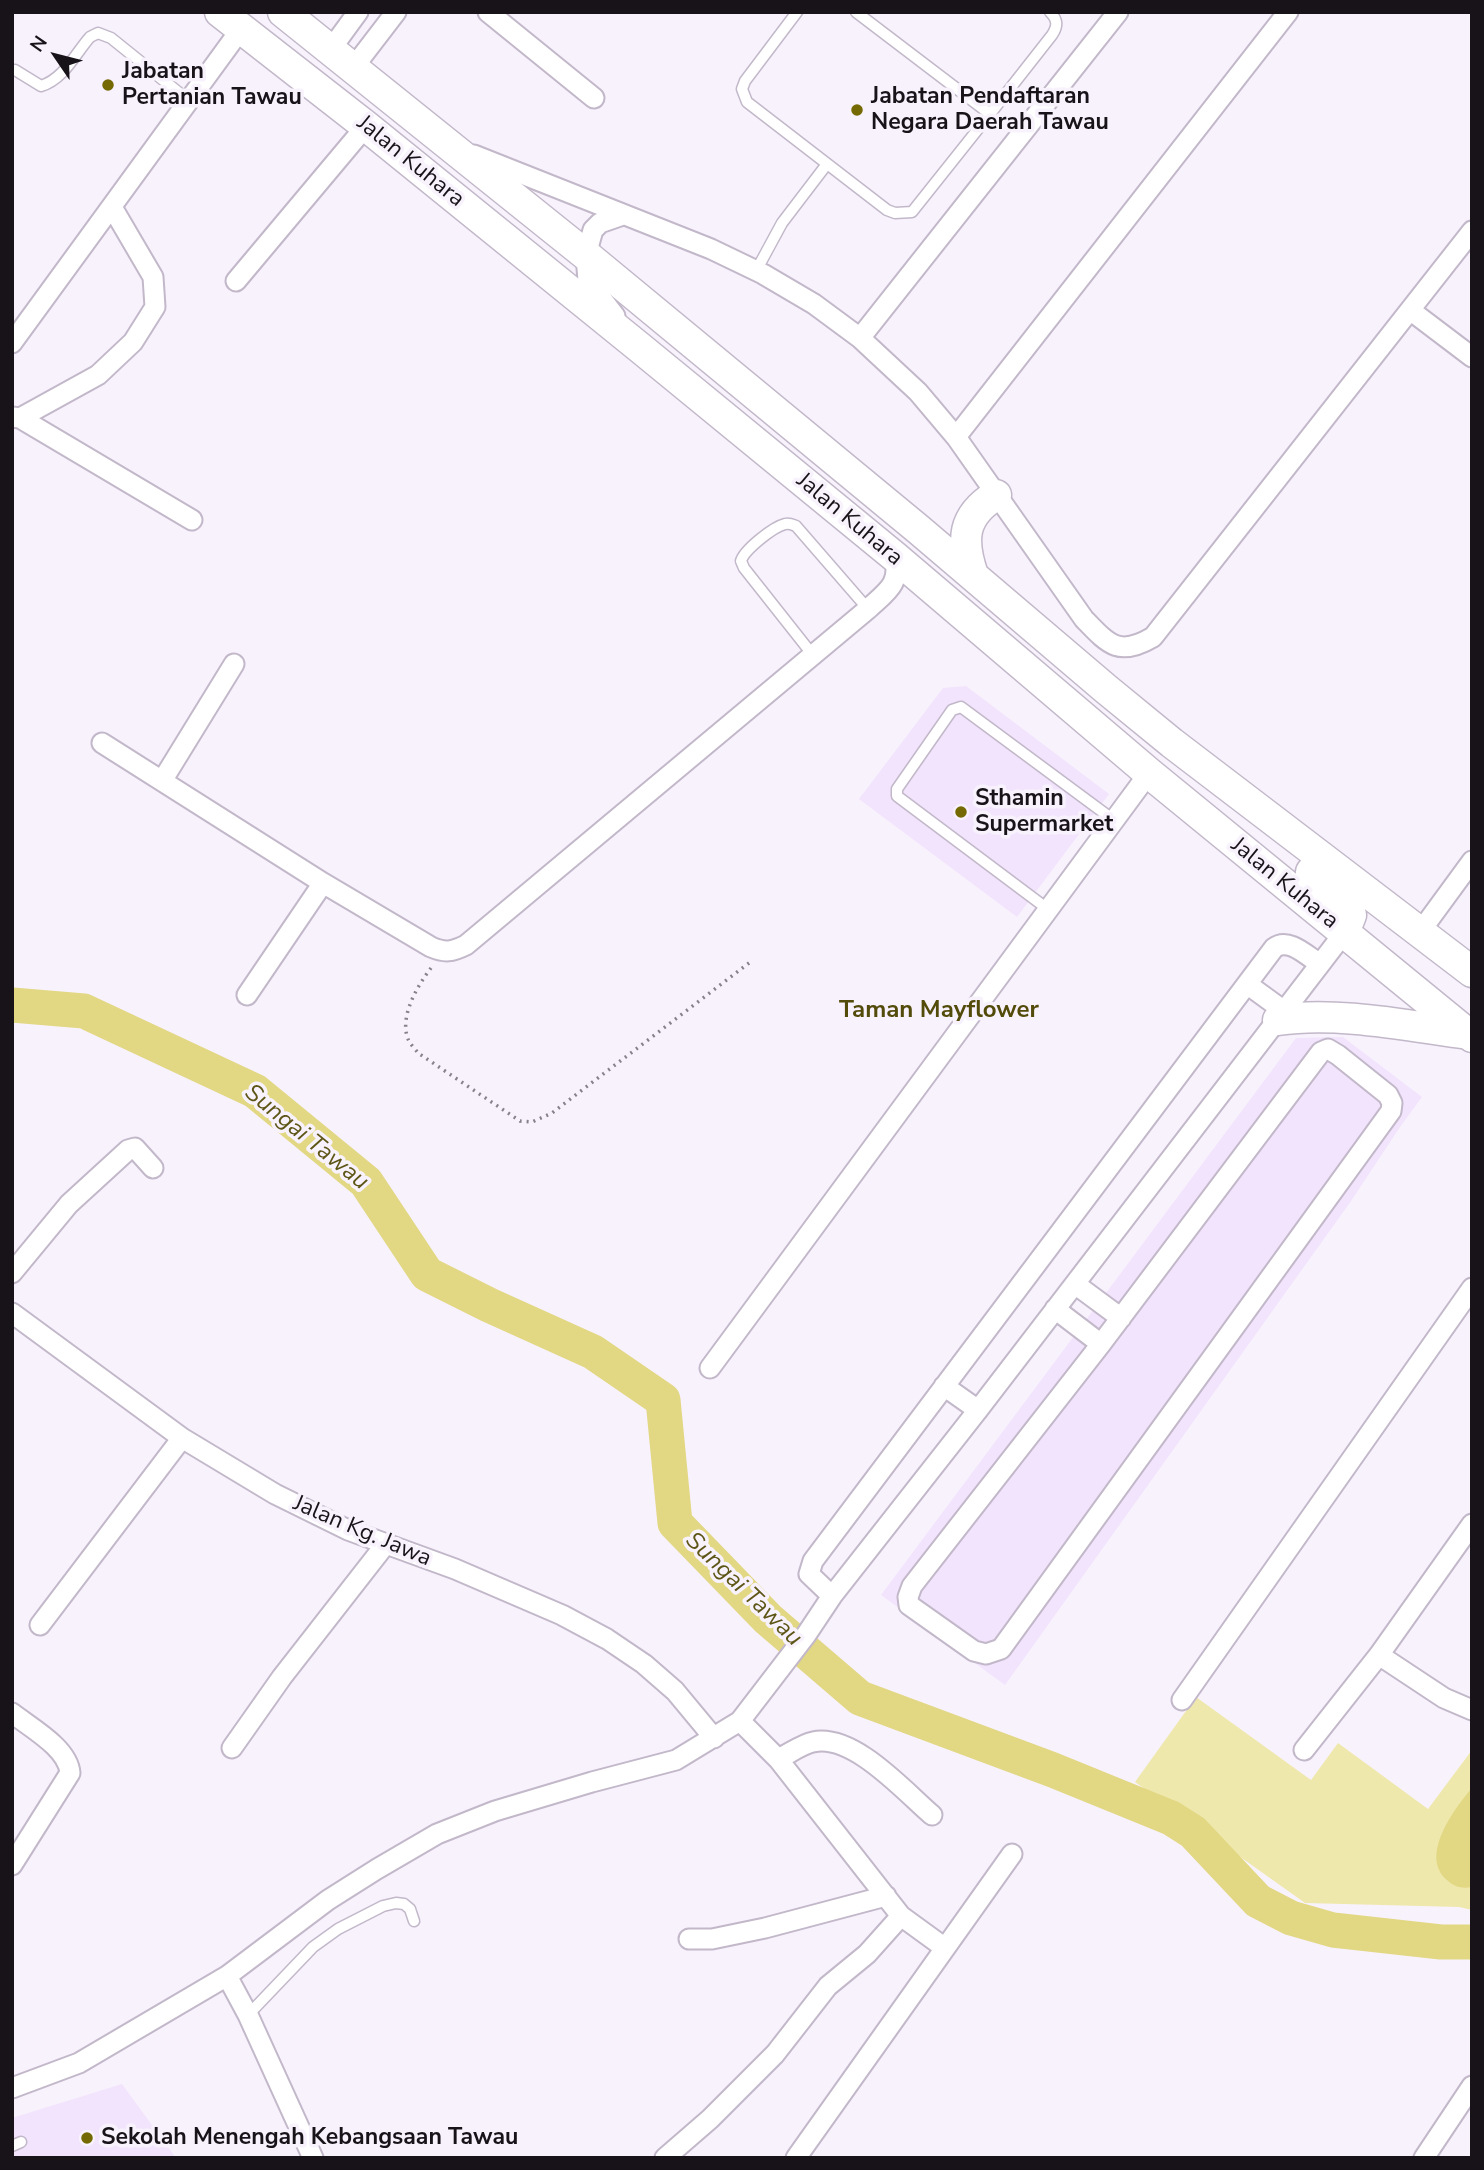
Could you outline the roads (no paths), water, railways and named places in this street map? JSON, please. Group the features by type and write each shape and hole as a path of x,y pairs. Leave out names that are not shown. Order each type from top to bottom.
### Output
{"main road":[{"name":"Jalan Kuhara","path":"283,12 586,255 1106,689 1288,833 1472,972"},
{"name":"Jalan Kuhara","path":"231,20 366,126 894,556 1149,774 1470,1036"},
{"path":"972,575 966,554 966,537 971,517 981,504 996,495"},
{"path":"1288,833 1288,850 1299,863 1339,894 1351,915 1344,933"},
{"path":"1281,1015 1398,1024 1470,1036"}],"street":[{"path":"331,49 358,12"},
{"path":"354,68 396,12"},
{"path":"488,12 594,98"},
{"path":"860,338 1118,12"},
{"path":"956,437 1288,12"},
{"path":"12,343 188,100 231,20"},
{"path":"236,281 366,126"},
{"path":"450,146 711,249 814,304 860,338 918,393 956,437 1093,628 1101,638 1118,647 1136,647 1153,637 1472,231"},
{"path":"16,417 98,375 133,342 155,307 153,277 112,207"},
{"path":"623,215 600,223 593,230 586,255 588,281 639,347"},
{"path":"1410,310 1472,357"},
{"path":"16,417 192,520"},
{"path":"102,743 323,883 431,947 443,952 453,952 466,945 868,609 896,579 894,556"},
{"path":"162,781 234,664"},
{"path":"710,1368 1149,774"},
{"path":"1420,932 1472,860"},
{"path":"247,995 323,883"},
{"path":"12,2088 79,2063 227,1976 328,1900 437,1834 495,1811 676,1760 740,1721 806,1635 832,1596 1344,933"},
{"path":"832,1596 809,1574 813,1561 1247,984 1281,944 1288,943 1320,964"},
{"path":"1247,984 1281,1015"},
{"path":"1328,1049 1338,1055 1388,1095 1392,1103 1391,1111 1001,1649 986,1654 974,1651 909,1605 908,1597 912,1586 1101,1344 1321,1052 1328,1049"},
{"path":"12,1273 69,1204 128,1150 135,1148 153,1168"},
{"path":"1074,1284 1121,1318"},
{"path":"1182,1700 1472,1288"},
{"path":"1055,1309 1101,1344"},
{"name":"Jalan Kg. Jawa","path":"12,1313 182,1437 275,1494 313,1514 385,1545 455,1569 562,1615 607,1639 644,1664 675,1691 714,1738"},
{"path":"944,1386 978,1410"},
{"path":"40,1625 182,1437"},
{"path":"1304,1750 1379,1655 1472,1524"},
{"path":"232,1748 282,1677 385,1545"},
{"path":"1379,1655 1444,1698 1472,1710"},
{"path":"12,1713 63,1754 69,1764 70,1773 12,1865"},
{"path":"740,1721 778,1759 901,1916 945,1948"},
{"path":"778,1759 813,1742 834,1742 863,1755 932,1815"},
{"path":"796,2158 1012,1854"},
{"path":"689,1939 712,1939 765,1928 886,1896"},
{"path":"665,2158 710,2119 775,2054 828,1986 866,1954 901,1916"},
{"path":"227,1976 248,2015 313,2158"},
{"path":"1424,2158 1472,2086"}],"lane":[{"path":"797,12 745,81 742,89 747,102 895,213 912,212 1056,29 1056,21 1050,12"},
{"path":"856,12 990,114"},
{"path":"15,70 41,86 49,84 57,79 90,37 98,33 111,38 188,100"},
{"path":"756,271 782,223 827,164"},
{"path":"813,654 744,569 741,561 743,552 780,526 788,523 796,526 868,609"},
{"path":"1049,910 897,796 897,789 952,710 961,707 1115,821"},
{"path":"248,2015 313,1947 338,1929 383,1906 396,1903 404,1904 410,1909 414,1921"}],"waterway":[{"name":"Sungai Tawau","path":"12,1005 84,1011 255,1091 366,1182 427,1274 593,1352 663,1400 675,1523 768,1619 860,1698 1053,1770 1171,1818 1193,1832 1258,1901 1291,1918 1333,1930 1441,1942 1472,1942"}],"place":[{"name":"Jabatan Pertanian Tawau","path":"108,85"},
{"name":"Jabatan Pendaftaran Negara Daerah Tawau","path":"857,110"},
{"name":"Sthamin Supermarket","path":"961,812"},
{"name":"Sekolah Menengah Kebangsaan Tawau","path":"87,2138"}],"district":[{"name":"Taman Mayflower","path":"939,1011"}]}
